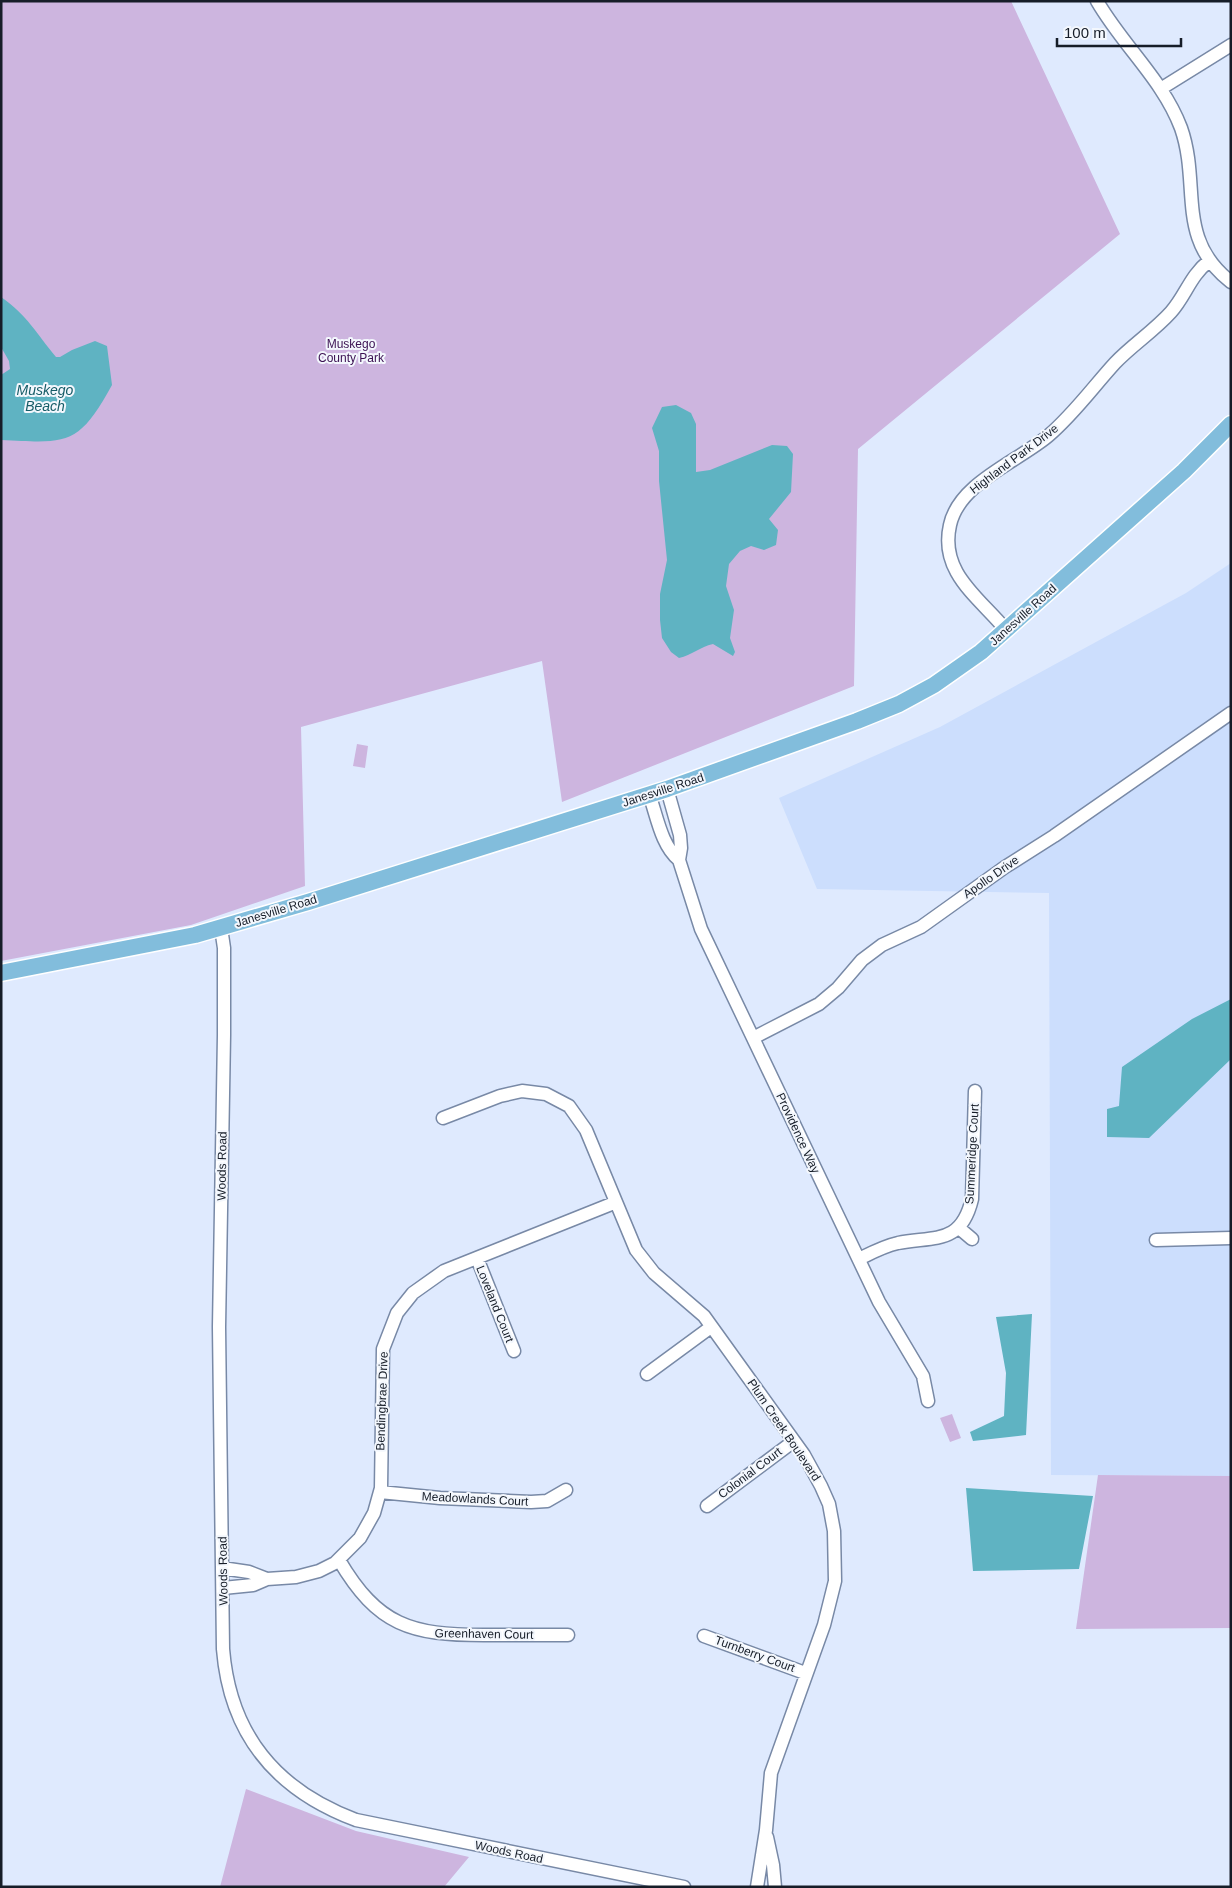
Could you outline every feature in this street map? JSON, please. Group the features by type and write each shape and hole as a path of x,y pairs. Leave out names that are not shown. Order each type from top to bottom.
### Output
{"main road":[{"name":"Janesville Road","path":"1,973 165,942 221,928 666,789 857,721 899,704 934,685 962,666 1006,630 1184,471 1231,424"}],"street":[{"path":"1097,1 1125,43 1162,88 1185,142 1190,170 1193,222 1209,261 1231,282"},
{"path":"1162,88 1231,44"},
{"name":"Highland Park Drive","path":"1006,630 972,594 953,567 948,541 954,511 972,489 1016,459 1060,425 1116,362 1173,310 1197,270 1209,261"},
{"name":"Apollo Drive","path":"753,1038 820,1004 838,988 862,960 882,945 921,927 1005,867 1054,836 1231,714"},
{"name":"Providence Way","path":"666,789 680,835 681,848 679,860 701,929 888,1320 923,1376 928,1401"},
{"name":"Providence Way","path":"649,794 666,844 671,854 679,860"},
{"name":"Woods Road","path":"221,928 224,948 219,1327 222,1568 225,1667 236,1712 260,1754 286,1782 307,1797 334,1812 356,1820 683,1887"},
{"name":"Plum Creek Boulevard","path":"444,1118 510,1093 534,1091 551,1096 569,1106 580,1119 628,1236 645,1263 664,1283 697,1309 711,1326 794,1441 814,1471 825,1495 832,1516 836,1549 833,1597 771,1773 766,1830 757,1887"},
{"name":"Summeridge Court","path":"959,1228 970,1211 972,1199 975,1091"},
{"name":"Bendingbrae Drive","path":"223,1588 253,1584 267,1579 307,1575 338,1560 360,1538 374,1513 380,1492 382,1359 388,1332 401,1308 423,1284 444,1271 614,1203"},
{"path":"859,1259 899,1243 940,1238 959,1228 972,1239"},
{"path":"1156,1240 1231,1238"},
{"name":"Loveland Court","path":"477,1258 514,1351"},
{"path":"647,1374 711,1326"},
{"name":"Colonial Court","path":"707,1506 794,1441"},
{"name":"Meadowlands Court","path":"380,1492 440,1498 531,1502 547,1501 566,1490"},
{"name":"Greenhaven Court","path":"338,1560 350,1580 367,1600 390,1617 418,1630 440,1635 568,1635"},
{"name":"Bendingbrae Drive","path":"222,1568 249,1572 267,1579"},
{"name":"Turnberry Court","path":"704,1636 806,1673"},
{"name":"Plum Creek Boulevard","path":"766,1830 773,1864 775,1887"}],"shaded area":[{"path":"1231,563 1231,1476 1051,1475 1049,893 817,889 779,798 940,727 1186,593"}],"green space":[{"name":"Muskego County Park","path":"1,1 1011,1 1120,234 858,449 854,686 562,802 542,661 301,727 305,886 191,925 1,961"},
{"path":"357,744 368,746 365,768 353,766"},
{"path":"952,1414 961,1438 950,1442 940,1418"},
{"path":"1098,1475 1231,1476 1231,1628 1076,1629"},
{"path":"246,1789 356,1831 469,1857 444,1887 220,1887"}],"water":[{"name":"Muskego Beach","path":"1,297 25,318 56,357 60,357 95,341 107,346 112,385 90,420 68,437 41,441 1,440 1,375 10,369 9,361 1,347"},
{"path":"676,405 691,413 696,424 696,472 710,470 772,445 787,446 793,454 791,492 769,519 778,530 776,545 764,550 751,546 740,551 729,564 726,586 734,610 730,638 735,652 733,656 713,644 679,658 671,652 662,638 660,594 667,560 659,481 659,451 652,428 662,407"},
{"path":"1231,999 1231,1059 1149,1138 1107,1137 1107,1109 1119,1106 1122,1067 1192,1019"},
{"path":"1032,1314 1026,1435 973,1441 970,1432 1004,1416 1006,1373 996,1317"},
{"path":"966,1488 1093,1496 1079,1569 973,1571"}]}
